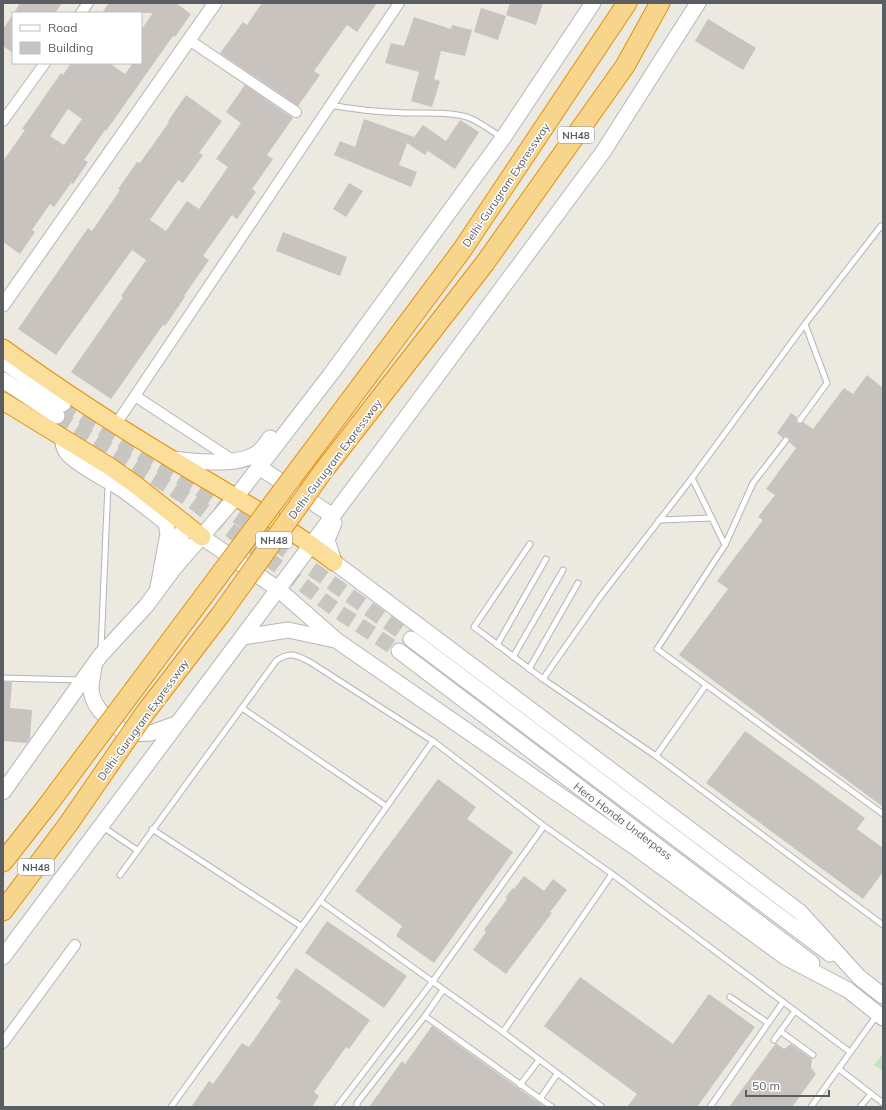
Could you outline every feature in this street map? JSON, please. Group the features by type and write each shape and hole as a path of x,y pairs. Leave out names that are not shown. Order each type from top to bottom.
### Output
{"highway":[{"name":"Delhi-Gurugram Expressway","path":"3,862 47,806 462,250 627,3"},
{"name":"Delhi-Gurugram Expressway","path":"3,911 69,823 145,714 221,614 324,470 485,263 625,66 660,3"},
{"path":"3,348 116,424 312,545 334,562"},
{"path":"3,401 109,466 136,485 202,537"}],"main road":[{"path":"3,792 97,661 146,606 175,567 236,497 332,374 503,138 593,3"},
{"path":"3,957 176,724 312,545 603,152 698,3"},
{"path":"3,361 60,410 3,380"},
{"path":"172,459 234,461 255,455 262,450 298,402 306,395 318,391"},
{"path":"62,437 63,447 76,461 108,480 166,523 168,534 157,592"},
{"path":"259,468 336,512"},
{"path":"336,512 327,540 334,562 800,912 859,976 883,996"},
{"path":"175,567 184,523"},
{"path":"202,537 278,590 336,640 636,848 785,957 848,990 881,1016"},
{"path":"243,637 288,630 336,640"},
{"name":"Hero Honda Underpass","path":"411,639 859,976"},
{"name":"Hero Honda Underpass","path":"399,652 848,990"},
{"path":"97,661 91,686 92,696 97,707 104,715 126,734 151,733 176,724"}],"street":[{"path":"82,12 88,3"},
{"path":"3,305 215,3"},
{"path":"116,424 399,3"},
{"path":"189,40 296,112"},
{"path":"3,121 44,64"},
{"path":"134,396 234,461"},
{"path":"3,1042 74,944"}],"lane":[{"path":"330,105 374,112 444,114 468,117 477,121 503,138"},
{"path":"543,679 600,597 692,478 805,324 882,226"},
{"path":"800,420 828,383 805,324"},
{"path":"786,440 753,483 725,545 657,649 883,814"},
{"path":"692,478 725,545"},
{"path":"97,661 108,480"},
{"path":"659,520 712,518"},
{"path":"530,544 474,627 543,679 656,756 883,925"},
{"path":"497,645 546,559"},
{"path":"513,657 563,570"},
{"path":"529,669 578,583"},
{"path":"120,875 152,829 276,661 284,656 292,654 310,662 433,741 544,826 612,874 850,1052"},
{"path":"3,678 83,680"},
{"path":"656,756 706,686"},
{"path":"242,708 386,806"},
{"path":"171,1107 320,901 433,741"},
{"path":"101,826 137,850"},
{"path":"336,1107 433,981 544,826"},
{"path":"152,829 301,926"},
{"path":"503,1032 612,874"},
{"path":"320,901 503,1032 602,1107"},
{"path":"357,1107 357,1103 425,1016 443,990"},
{"path":"730,997 768,1023"},
{"path":"710,1107 783,1002"},
{"path":"774,1040 795,1011"},
{"path":"425,1016 520,1086 552,1107"},
{"path":"811,1107 850,1052 881,1016"},
{"path":"780,1031 812,1055"},
{"path":"520,1086 539,1060"},
{"path":"839,1069 883,1103"},
{"path":"540,1099 557,1074"},
{"path":"860,1107 871,1094"}],"green space":[{"path":"883,1054 883,1071 874,1065"}],"building":[{"path":"20,3 62,3 56,12 15,12"},
{"path":"109,3 176,3 191,14 175,37 173,36 84,160 88,162 73,184 71,183 54,207 50,204 32,230 35,232 20,254 3,242 3,161 25,130 22,129 61,73 63,75 70,64 110,64 125,74 132,64 142,64 142,29 153,13 103,12","holes":["68,109 82,119 64,145 50,136"]},
{"path":"262,3 377,3 357,32 347,25 314,71 320,75 298,106 220,53 243,22 247,25"},
{"path":"510,3 543,3 536,25 506,15"},
{"path":"481,8 506,16 498,40 474,32"},
{"path":"12,16 12,52 3,46 3,29"},
{"path":"414,17 451,29 452,25 472,30 465,56 441,51 434,79 440,81 432,107 411,101 419,72 385,63 391,43 404,46"},
{"path":"708,19 756,48 743,70 695,41"},
{"path":"245,85 293,118 267,155 273,159 252,189 256,192 237,219 232,215 203,256 209,260 165,326 163,325 111,399 71,372 123,297 121,296 146,260 132,250 56,355 18,329 88,228 92,231 120,190 118,189 137,162 140,163 186,95 222,121 199,153 203,155 183,183 178,180 150,220 166,231 187,201 199,209 228,167 216,159 241,123 226,112"},
{"path":"364,119 414,137 423,125 446,141 460,120 479,132 455,169 428,151 425,155 407,143 399,165 417,172 411,187 334,155 340,141 355,147"},
{"path":"349,183 363,191 346,217 333,209"},
{"path":"283,232 347,257 340,276 276,251"},
{"path":"867,375 883,388 883,807 679,655 728,589 717,581 763,520 758,517 775,495 766,489 796,448 789,442 790,439 788,437 785,436 783,438 777,433 791,413 797,417 797,423 800,424 803,422 813,429 844,388 853,394"},
{"path":"3,682 12,682 10,708 32,710 30,738 27,743 3,741"},
{"path":"745,731 865,818 857,829 883,848 883,872 863,899 706,783"},
{"path":"438,779 476,807 467,819 513,852 434,963 396,936 402,926 355,891"},
{"path":"524,876 544,891 553,879 567,890 550,912 552,913 506,974 473,950 486,932 484,930 507,899 505,898"},
{"path":"327,921 407,976 384,1008 305,953"},
{"path":"296,968 370,1020 349,1049 346,1047 314,1092 319,1096 312,1107 191,1107 209,1081 213,1084 242,1043 249,1047 281,1001 276,998"},
{"path":"580,977 673,1044 709,994 755,1027 697,1107 627,1107 637,1094 544,1026"},
{"path":"432,1026 545,1107 369,1107 402,1061 405,1064"},
{"path":"776,1043 784,1049 791,1044 812,1059 811,1068 816,1074 792,1107 729,1107"}],"tunnel":[{"path":"63,404 199,489 411,639"},
{"path":"57,416 193,502 339,612 399,651"}]}
